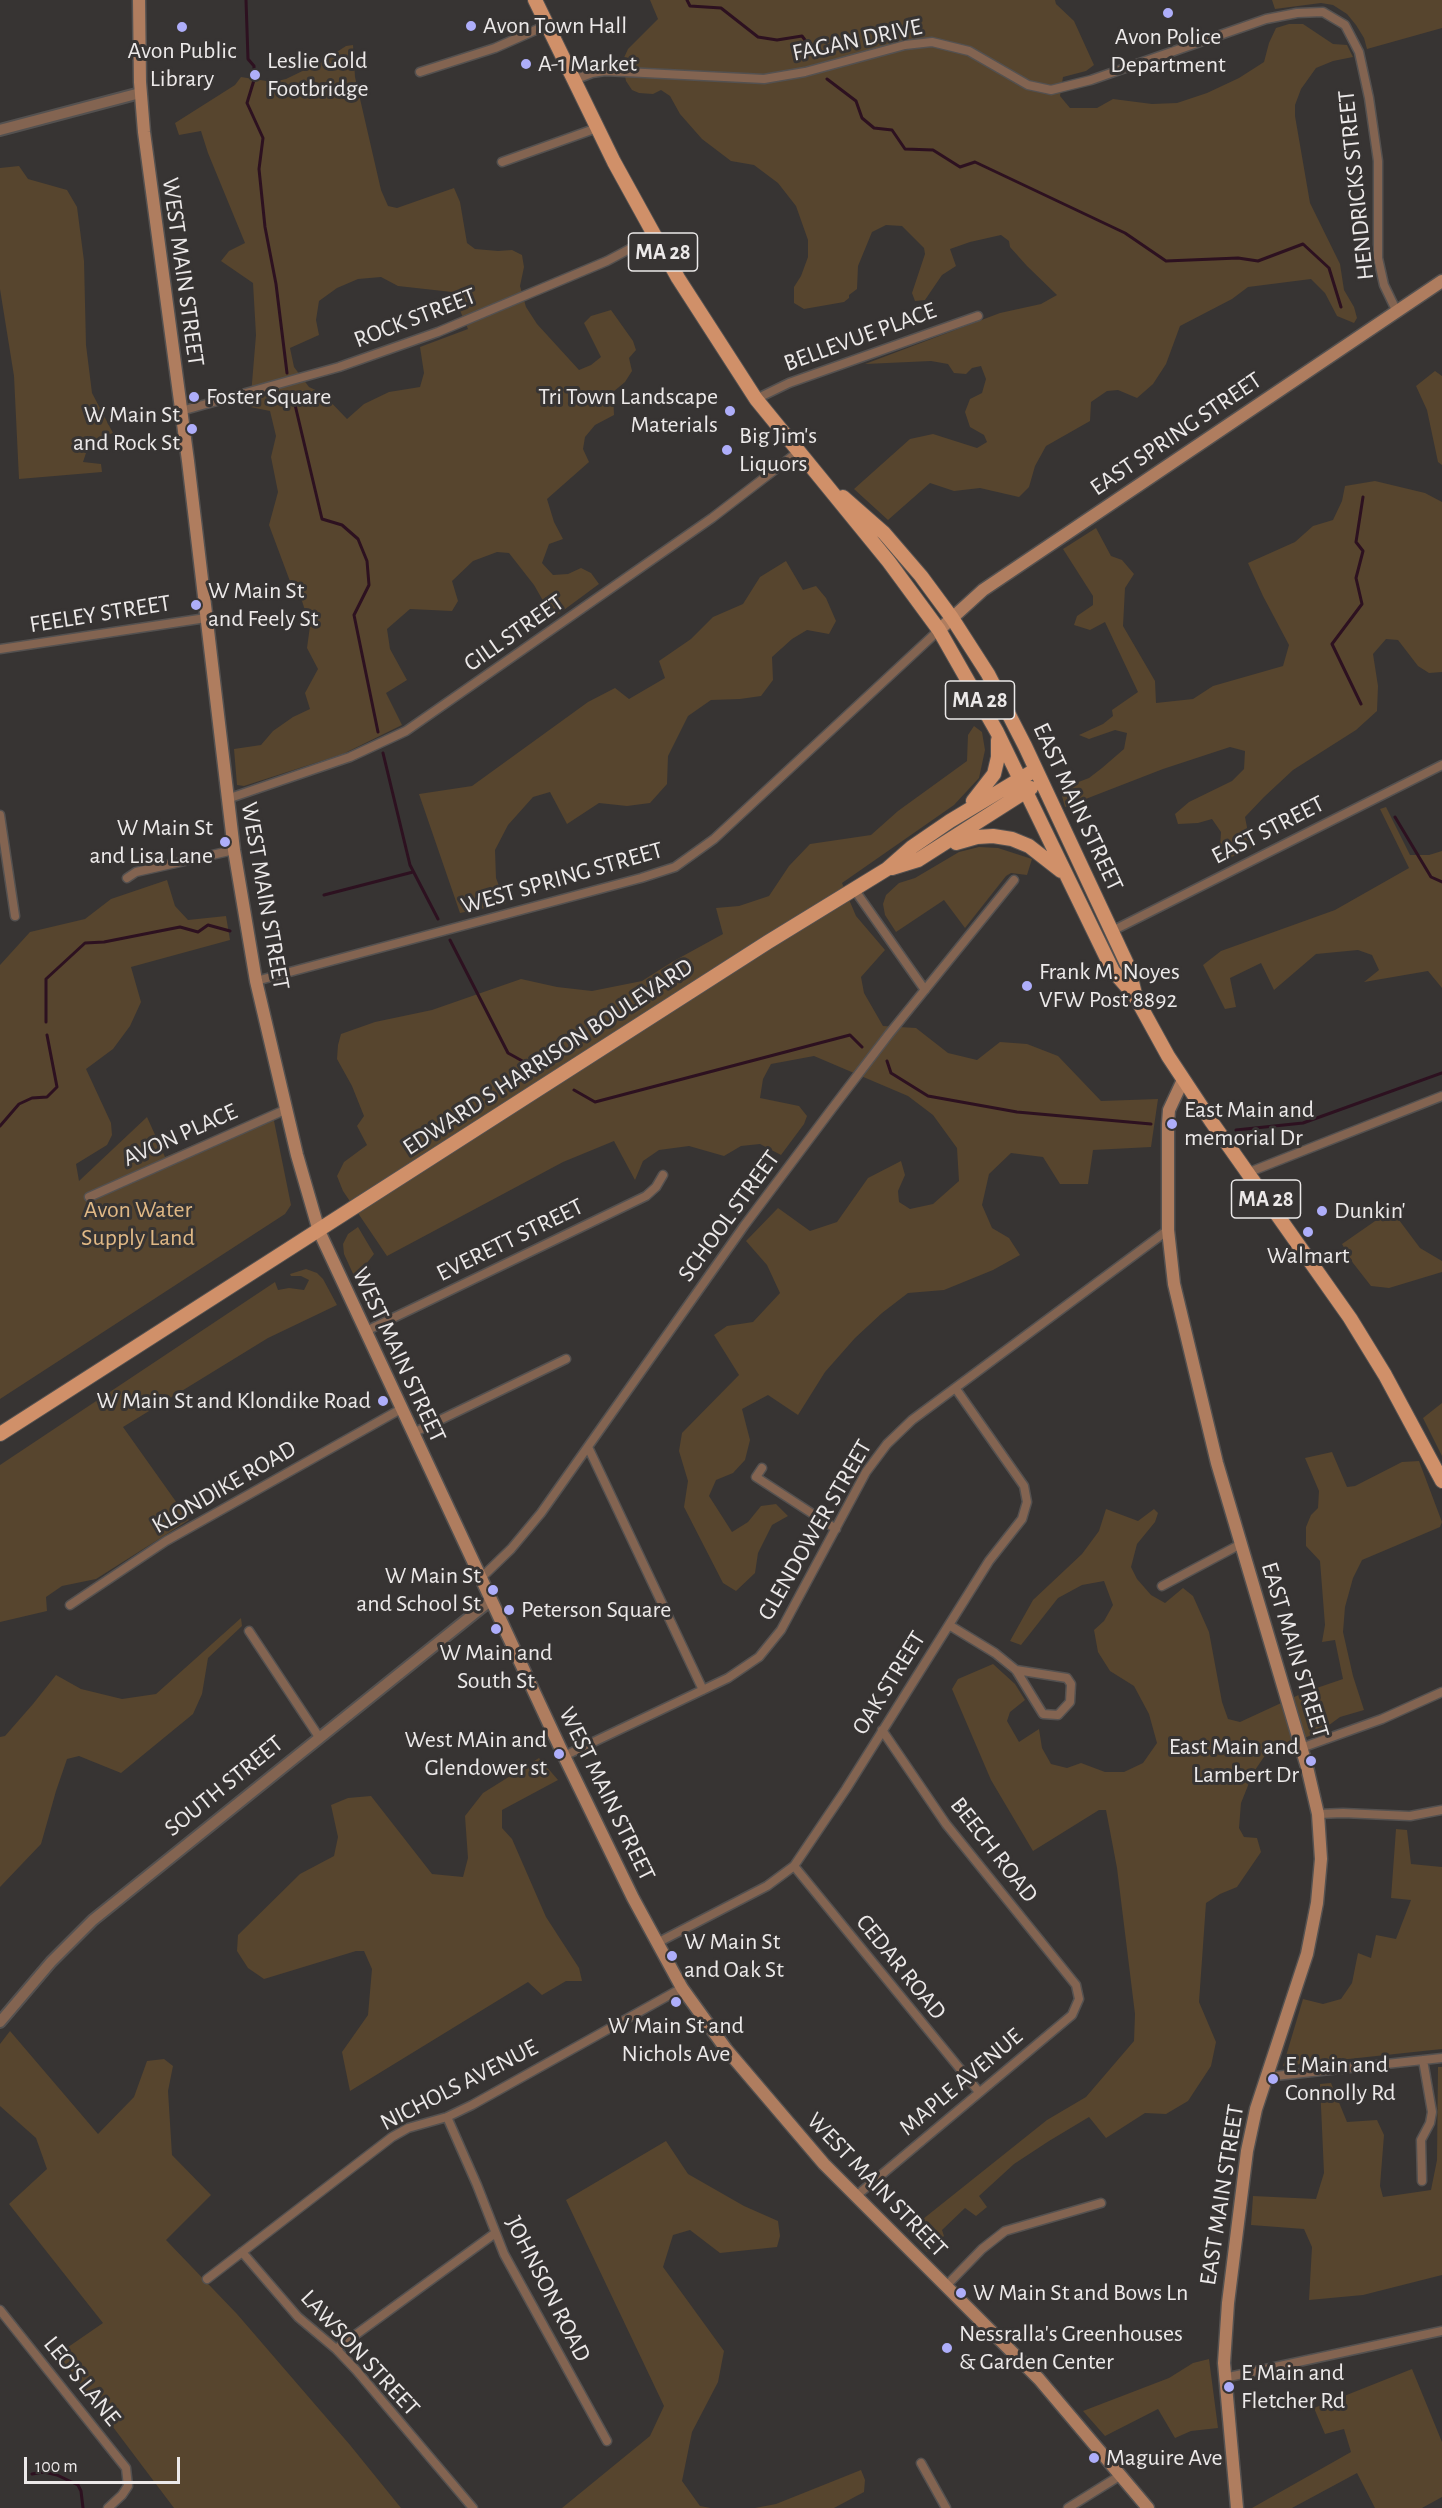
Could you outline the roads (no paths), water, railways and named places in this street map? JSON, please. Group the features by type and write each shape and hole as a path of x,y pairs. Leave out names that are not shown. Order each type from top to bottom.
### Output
{"main road":[{"name":"WEST MAIN STREET","path":"139,0 140,93 206,618 226,799 256,981 297,1155 319,1231 564,1756 657,1943 682,1988 726,2049 824,2164 1039,2379 1148,2508"},
{"name":"EAST MAIN STREET","path":"535,0 597,128 654,236 710,328 756,399 825,482 939,630 968,677 1113,971 1135,996 1183,1080 1172,1102 1168,1117 1168,1230 1174,1284 1239,1545 1302,1748 1318,1814 1321,1859 1315,1920 1307,1954 1266,2076 1247,2151 1228,2303 1224,2378 1237,2508"},
{"name":"EAST SPRING STREET","path":"939,630 992,584 1442,281"},
{"name":"EAST MAIN STREET","path":"825,482 884,533 952,618 988,674 1128,966 1135,996"},
{"path":"950,821 979,796 994,774 998,757 997,732"},
{"name":"EDWARD S HARRISON BOULEVARD","path":"0,1434 739,960 887,869 912,847 950,821 1035,770"},
{"name":"EDWARD S HARRISON BOULEVARD","path":"887,869 918,860 1041,783"},
{"path":"918,860 965,840 993,836 1011,839 1029,846 1064,874"},
{"name":"MA 28","path":"1183,1080 1350,1318 1385,1375 1442,1480"}],"street":[{"name":"FAGAN DRIVE","path":"574,80 605,71 764,79 805,72 905,45 932,42 969,51 1028,85 1051,90 1091,80 1257,22 1313,12 1332,15 1345,25 1359,52"},
{"path":"420,72 495,48 547,25"},
{"name":"HENDRICKS STREET","path":"1359,52 1369,98 1378,161 1378,258 1384,285 1397,312"},
{"path":"0,130 140,93"},
{"path":"502,162 597,128"},
{"name":"ROCK STREET","path":"180,411 339,368 438,332 607,261 654,236"},
{"name":"BELLEVUE PLACE","path":"756,399 789,383 978,316"},
{"name":"GILL STREET","path":"226,799 350,758 406,731 712,518 798,452"},
{"name":"FEELEY STREET","path":"0,649 206,618"},
{"name":"WEST SPRING STREET","path":"256,981 641,879 675,867 714,839 939,630"},
{"name":"EAST STREET","path":"1112,931 1442,765"},
{"path":"0,815 15,916"},
{"path":"127,878 136,872 234,850"},
{"path":"0,887 10,879"},
{"name":"SCHOOL STREET","path":"481,1578 528,1530 744,1226 889,1034 1014,880"},
{"path":"854,889 925,990"},
{"path":"1247,1173 1442,1096"},
{"name":"AVON PLACE","path":"88,1197 287,1109"},
{"name":"EVERETT STREET","path":"366,1330 646,1196 656,1187 663,1175"},
{"name":"GLENDOWER STREET","path":"564,1756 704,1690 745,1668 770,1645 781,1630 866,1472 887,1444 912,1420 1168,1230"},
{"path":"413,1433 566,1359"},
{"name":"OAK STREET","path":"657,1943 767,1886 794,1866 846,1789 989,1562 1022,1519 1027,1502 1024,1486 956,1389"},
{"name":"KLONDIKE ROAD","path":"69,1605 166,1541 401,1409"},
{"path":"588,1447 704,1690"},
{"path":"762,1468 756,1477 836,1529"},
{"path":"1162,1586 1239,1545"},
{"name":"SOUTH STREET","path":"0,2022 51,1962 86,1926 491,1600"},
{"path":"948,1625 995,1653 1016,1670 1043,1714 1058,1715 1070,1702 1071,1684 1067,1678 1016,1670"},
{"path":"249,1631 320,1737"},
{"path":"1302,1748 1382,1719 1442,1692"},
{"name":"BEECH ROAD","path":"882,1730 946,1824 1072,1979 1078,1991"},
{"path":"1318,1814 1410,1816 1442,1810"},
{"name":"CEDAR ROAD","path":"794,1866 979,2092"},
{"name":"NICHOLS AVENUE","path":"207,2279 392,2137 408,2128 447,2117 682,1988"},
{"name":"MAPLE AVENUE","path":"856,2196 1072,2014 1077,2005 1078,1991"},
{"path":"1266,2076 1442,2058"},
{"path":"1422,2181 1421,2140 1430,2123 1432,2112 1423,2060"},
{"name":"JOHNSON ROAD","path":"447,2117 477,2185 494,2234 607,2441"},
{"path":"947,2285 982,2249 1005,2231 1101,2203"},
{"path":"336,2349 494,2234"},
{"name":"LAWSON STREET","path":"242,2252 298,2317 336,2349 369,2385 473,2508"},
{"name":"LEO'S LANE","path":"0,2310 126,2468 128,2486 108,2508"},
{"path":"1224,2378 1442,2331"},
{"path":"921,2463 946,2508"},
{"path":"1068,2508 1121,2475"}],"waterway":[{"path":"246,0 248,59 254,66 254,80 247,103 263,138 259,169 265,227 276,284 287,373"},
{"path":"687,0 690,6 721,8 758,37 777,40 802,36 817,56"},
{"path":"827,79 856,101 862,118 874,128 892,130 905,149 933,150 960,167 975,162 1125,233 1166,261 1238,258 1258,261 1303,244 1329,268 1341,307"},
{"path":"292,392 322,519 342,525 358,539 367,561 369,585 354,615 378,732"},
{"path":"1361,704 1332,644 1362,604 1356,578 1363,551 1356,542 1363,497"},
{"path":"383,753 410,865 438,919"},
{"path":"1395,817 1431,877 1442,882"},
{"path":"324,895 413,872"},
{"path":"46,1022 46,979 85,943 104,942 180,927 198,932 208,925 230,931"},
{"path":"450,940 508,1053 526,1063"},
{"path":"0,1126 19,1104 32,1098 47,1097 57,1087 47,1035"},
{"path":"574,1090 595,1102 850,1035 862,1047"},
{"path":"887,1061 891,1073 928,1096 1017,1112 1151,1124"},
{"path":"1236,1130 1303,1123 1442,1073"},
{"path":"32,2474 44,2472 57,2475 78,2485 83,2508"}],"place":[{"name":"Avon Police Department","path":"1168,13"},
{"name":"Avon Town Hall","path":"471,26"},
{"name":"Avon Public Library","path":"182,27"},
{"name":"A-1 Market","path":"526,64"},
{"name":"Leslie Gold Footbridge","path":"255,75"},
{"name":"Foster Square","path":"194,397"},
{"name":"Tri Town Landscape Materials","path":"730,411"},
{"name":"W Main St and Rock St","path":"192,429"},
{"name":"Big Jim's Liquors","path":"727,450"},
{"name":"W Main St and Feely St","path":"196,605"},
{"name":"W Main St and Lisa Lane","path":"225,842"},
{"name":"Frank M. Noyes VFW Post 8892","path":"1027,986"},
{"name":"East Main and memorial Dr","path":"1172,1124"},
{"name":"Dunkin'","path":"1322,1211"},
{"name":"Walmart","path":"1308,1232"},
{"name":"W Main St and Klondike Road","path":"383,1401"},
{"name":"W Main St and School St","path":"493,1590"},
{"name":"Peterson Square","path":"509,1610"},
{"name":"W Main and South St","path":"496,1629"},
{"name":"West MAin and Glendower st","path":"559,1754"},
{"name":"East Main and Lambert Dr","path":"1311,1761"},
{"name":"W Main St and Oak St","path":"672,1956"},
{"name":"W Main St and Nichols Ave","path":"676,2002"},
{"name":"E Main and Connolly Rd","path":"1273,2079"},
{"name":"W Main St and Bows Ln","path":"961,2293"},
{"name":"Nessralla's Greenhouses & Garden Center","path":"947,2348"},
{"name":"E Main and Fletcher Rd","path":"1229,2387"},
{"name":"Maguire Ave","path":"1094,2458"}],"park label":[{"name":"Avon Water Supply Land","path":"138,1224"}]}
